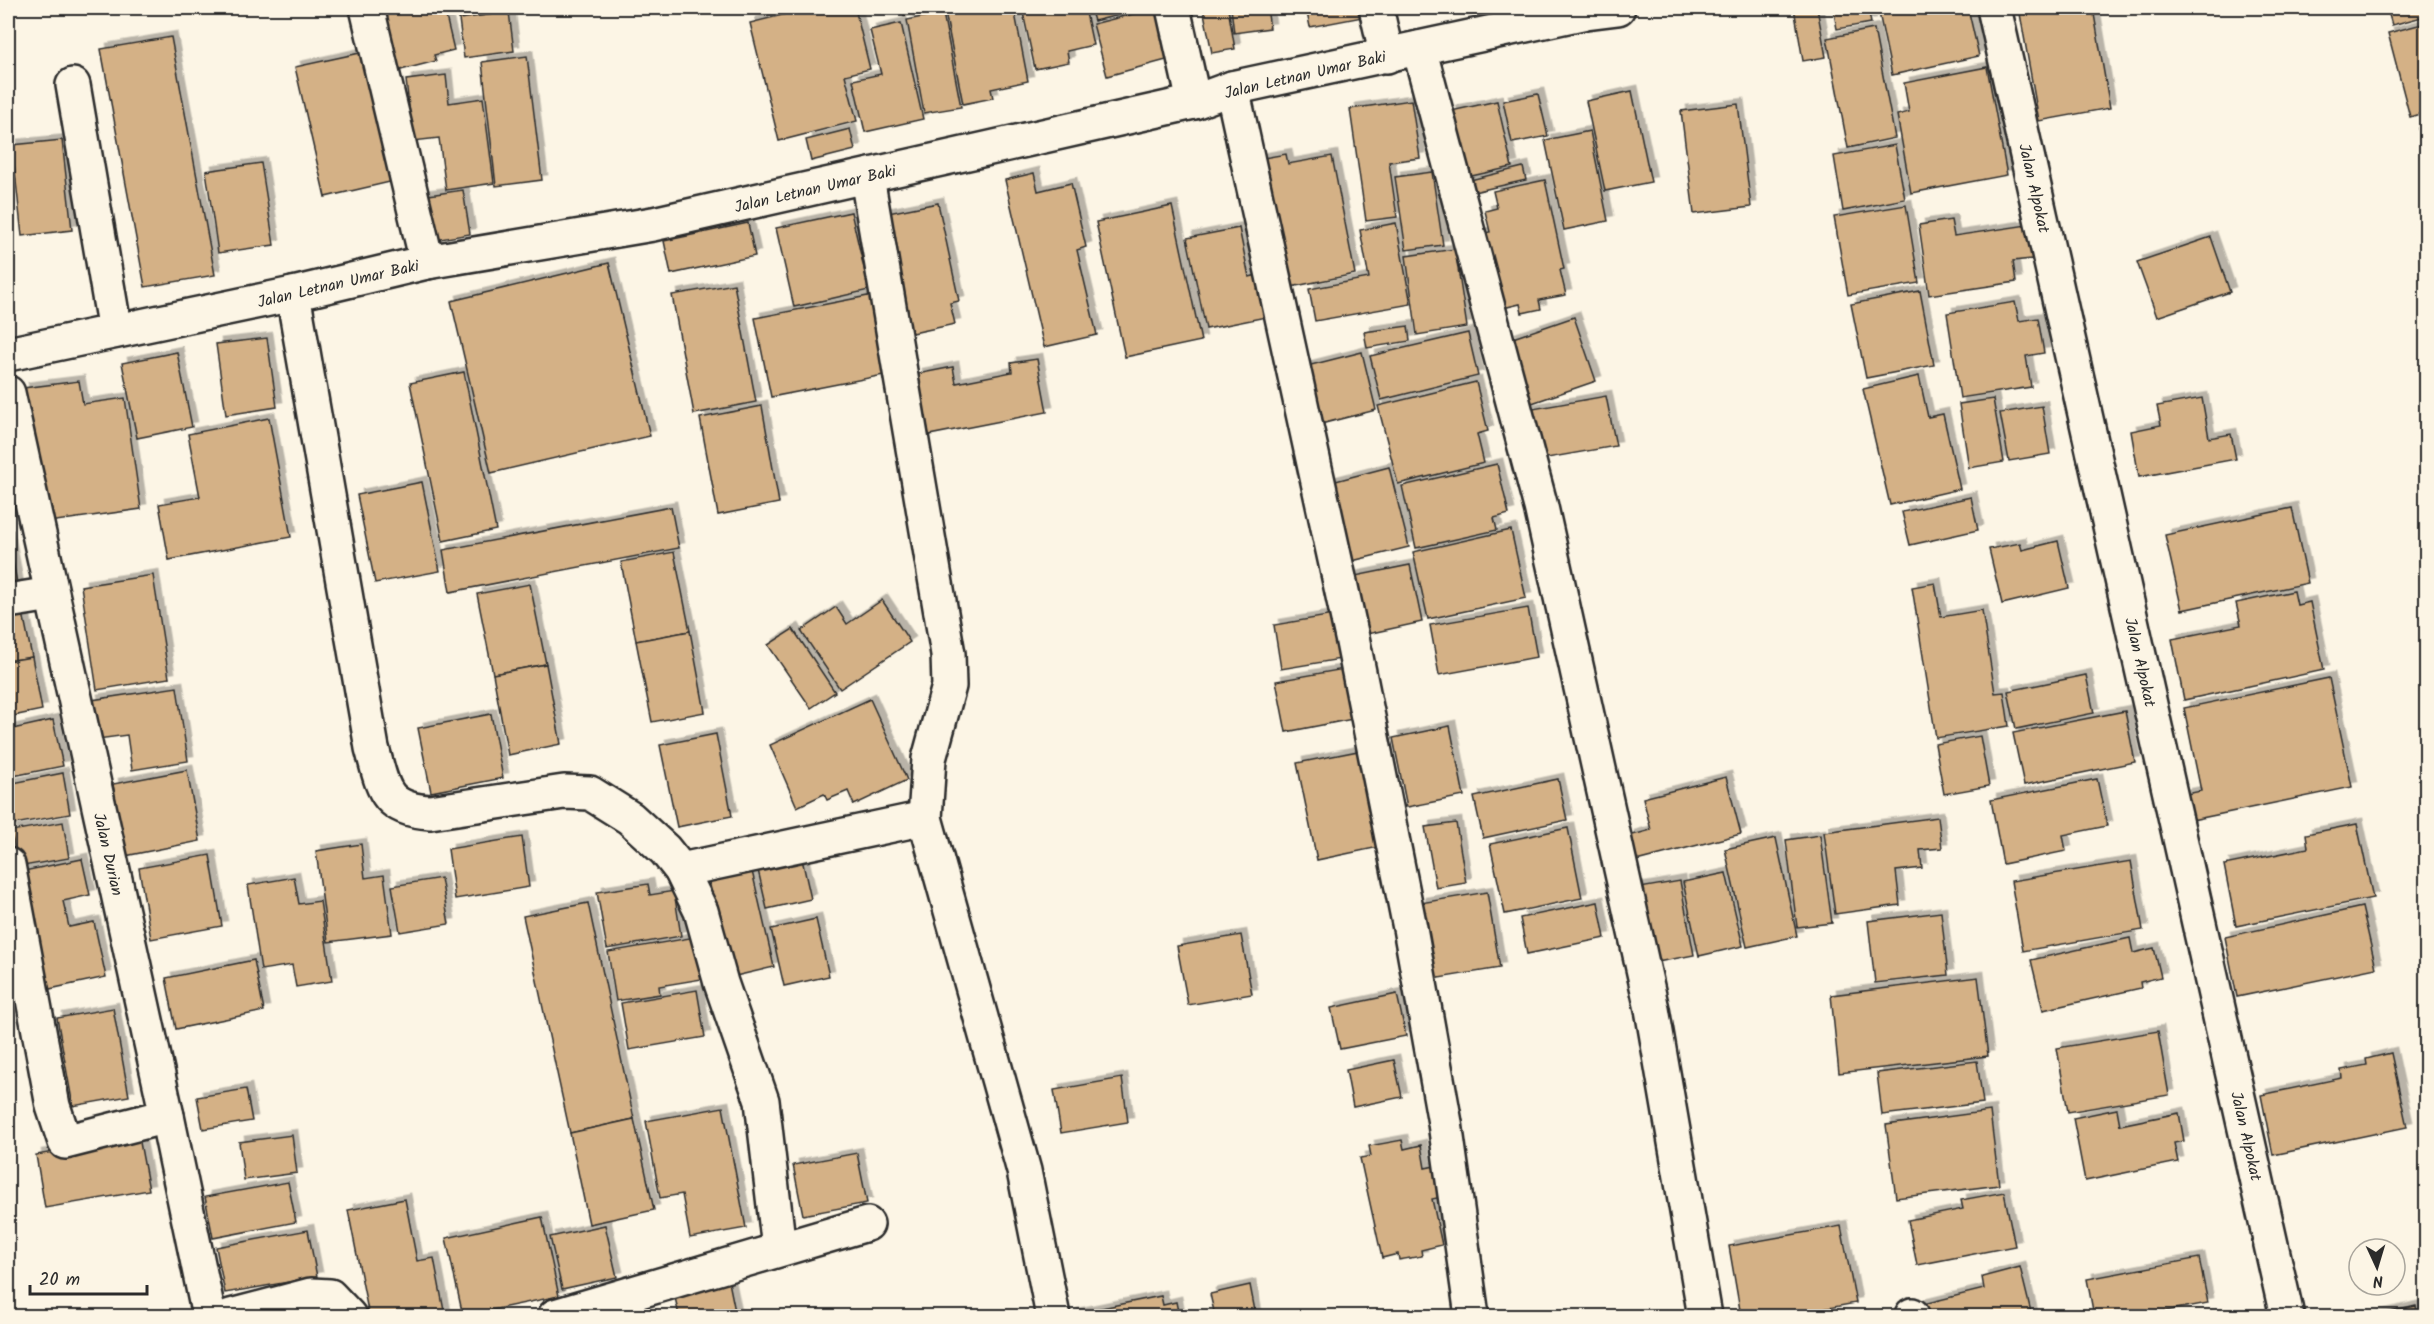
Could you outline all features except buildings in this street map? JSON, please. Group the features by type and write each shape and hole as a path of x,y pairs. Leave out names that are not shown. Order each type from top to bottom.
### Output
{"street":[{"path":"367,8 428,262"},
{"path":"1173,8 1194,102"},
{"path":"1376,8 1387,56"},
{"name":"Jalan Letnan Umar Baki","path":"8,354 293,294 428,262 653,224 1194,102 1232,88 1387,56 1586,10 1618,8"},
{"name":"Jalan Alpokat","path":"1994,8 2287,1317"},
{"path":"1419,48 1541,507 1652,1009 1705,1317"},
{"path":"73,85 115,332"},
{"path":"1232,88 1350,630 1410,928 1445,1123 1472,1317"},
{"path":"867,177 948,654 949,686 929,759 925,818 1024,1171 1053,1317"},
{"path":"293,294 372,748 382,785 391,799 409,811 430,812 564,792 590,793 630,818 665,849 681,870 701,911 721,983 762,1101 779,1250"},
{"name":"Jalan Durian","path":"8,393 209,1317"},
{"path":"8,601 51,594"},
{"path":"681,870 925,818"},
{"path":"8,865 53,1106 65,1142 167,1116"},
{"path":"555,1317 867,1224"},
{"path":"231,1317 311,1295 330,1296 349,1317"}]}
